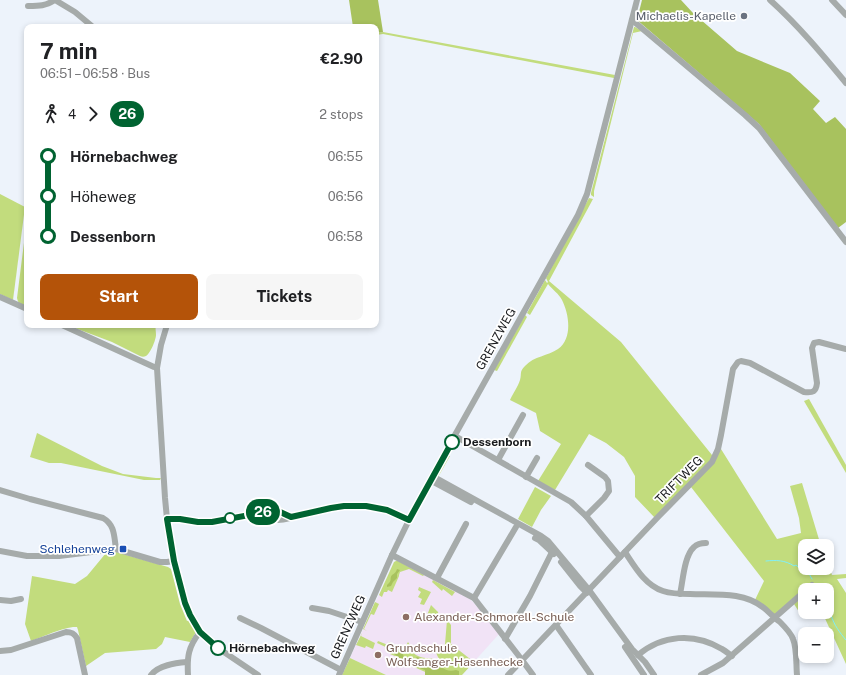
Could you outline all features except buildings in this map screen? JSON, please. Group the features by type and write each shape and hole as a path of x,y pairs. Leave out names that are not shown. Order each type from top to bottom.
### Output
{"street":[{"path":"28,6 47,4 55,0 75,12 89,24"},
{"name":"GRENZWEG","path":"340,673 409,520 578,214 587,194 637,0"},
{"path":"770,0 812,44 846,83"},
{"path":"832,0 846,15"},
{"path":"632,20 759,128 846,242"},
{"path":"0,297 24,308"},
{"path":"68,328 154,368 157,368"},
{"path":"166,328 160,345 157,368 164,491 174,561 185,603 200,632 218,648 258,675"},
{"name":"TRIFTWEG","path":"508,675 623,555 658,516 712,462 718,449 733,369 738,362 741,361 750,363 804,392 809,393 814,392 817,382 812,348 814,344 819,342 846,348"},
{"path":"498,460 523,414"},
{"path":"455,436 571,502 651,585 670,593 739,596 764,607 793,637 797,675"},
{"path":"526,477 537,458"},
{"path":"586,516 609,491 608,481 605,477 588,465"},
{"path":"431,478 539,540 552,552 580,586 588,591 644,675"},
{"path":"431,478 534,532 548,541 654,675"},
{"path":"0,490 103,518 112,526 116,549"},
{"path":"167,519 212,522 261,513 277,520 331,508 344,506 366,506 387,510 409,520"},
{"path":"437,578 466,524"},
{"path":"474,598 516,527"},
{"path":"680,594 689,553 694,546 706,543"},
{"path":"0,551 27,556 59,556 116,549 160,562 174,561"},
{"path":"505,638 530,596 552,552"},
{"path":"392,555 474,598 533,675"},
{"path":"701,675 723,663 732,656 798,598"},
{"path":"0,600 10,601 21,599"},
{"path":"312,608 329,611 362,622"},
{"path":"240,618 261,628 340,673"},
{"path":"556,625 591,675"},
{"path":"0,651 11,650 66,632 73,633 77,638 85,675"},
{"path":"188,675 187,662 192,642 200,632"},
{"path":"638,655 646,648 665,640 694,638 722,648 732,656"},
{"path":"150,675 160,668 187,662"}],"shaded area":[{"name":"Alexander-Schmorell-Schule","path":"396,561 468,598 499,634 462,675 386,675 350,658 394,562"}],"green space":[{"path":"349,0 378,0 383,32 379,33 379,24 353,24"},
{"path":"642,0 681,0 693,13 737,51 790,73 820,101 813,109 826,123 835,117 846,129 846,222 838,228 759,124 637,20"},
{"path":"634,27 642,31 633,33 594,191 594,197 591,193"},
{"path":"383,32 615,75 614,78 383,34 379,35 379,33"},
{"path":"0,194 24,206 24,215 13,300 0,294"},
{"path":"589,198 593,199 549,281 621,342 712,455 717,456 721,449 777,539 801,533 799,518 790,486 802,483 819,539 798,539 798,575 846,574 846,578 837,579 846,593 846,664 834,638 834,627 829,627 825,619 834,619 834,583 798,583 798,599 774,615 755,600 764,581 691,487 655,518 635,497 635,476 624,457 606,443 589,434 555,490 538,481 561,444 540,431 536,413 510,400 518,385 523,368 533,360 558,349 566,339 568,332 568,319 566,312 562,300 548,284 530,315 527,313 545,280 547,283 548,282 546,278"},
{"path":"24,243 24,306 19,303 17,298"},
{"path":"525,315 527,317 497,371 494,370"},
{"path":"75,328 156,328 156,337 149,353 146,356 142,357 112,342"},
{"path":"809,399 846,465 846,473 804,401"},
{"path":"37,433 102,466 123,474 161,478 160,480 144,480 61,463 49,463 30,457"},
{"path":"447,455 450,456 438,477 436,475"},
{"path":"535,487 551,496 541,510 532,527 518,519"},
{"path":"116,552 171,569 180,604 187,621 190,620 196,632 190,642 165,637 162,644 156,649 105,653 86,666 77,627 60,630 31,641 25,624 32,576 75,584 87,576 106,553"},
{"path":"396,561 424,575 423,576 409,569 400,572 392,592 388,590 387,592 384,592 382,597 379,595 394,562"},
{"path":"397,569 400,570 397,574 397,578 391,586 387,587 391,576"},
{"path":"433,580 455,592 452,596 443,589 442,591 432,582"},
{"path":"419,587 431,592 424,605 420,604 422,599 418,597 421,592 418,590"},
{"path":"798,601 798,610 794,604"},
{"path":"375,602 379,604 374,615 371,614 364,629 367,631 363,629"},
{"path":"431,605 438,612 438,618 432,615 430,619 426,618"},
{"path":"447,620 451,625 451,644 474,662 462,675 432,675 405,663 403,666 399,664 402,659 390,654 392,650 377,643 378,641 388,645 389,642 404,649 408,642 416,655 441,663 437,652 445,644"},
{"path":"362,633 361,636 375,643 373,649 366,646 365,648 356,645"},
{"path":"393,650 400,652 404,657 413,660 417,657 429,661 435,661 449,671 459,671 459,675 425,675 425,670 400,658 393,653"},
{"path":"350,658 386,675 342,675"}],"waterway":[{"path":"766,561 780,561 794,566 796,565 805,573 808,572 812,579"},
{"path":"832,619 839,632 846,640"}],"bus line":[{"name":"26","path":"218,648 200,632 185,603 174,561 167,519 212,522 271,511 278,511 291,517 344,506 366,506 387,510 409,520 452,442"}],"place":[{"name":"Michaelis-Kapelle","path":"744,16"},
{"name":"Dessenborn","path":"452,442"},
{"name":"Schlehenweg","path":"123,549"},
{"name":"Alexander-Schmorell-Schule","path":"406,617"},
{"name":"Hörnebachweg","path":"218,648"},
{"name":"Grundschule Wolfsanger-Hasenhecke","path":"378,655"}]}
